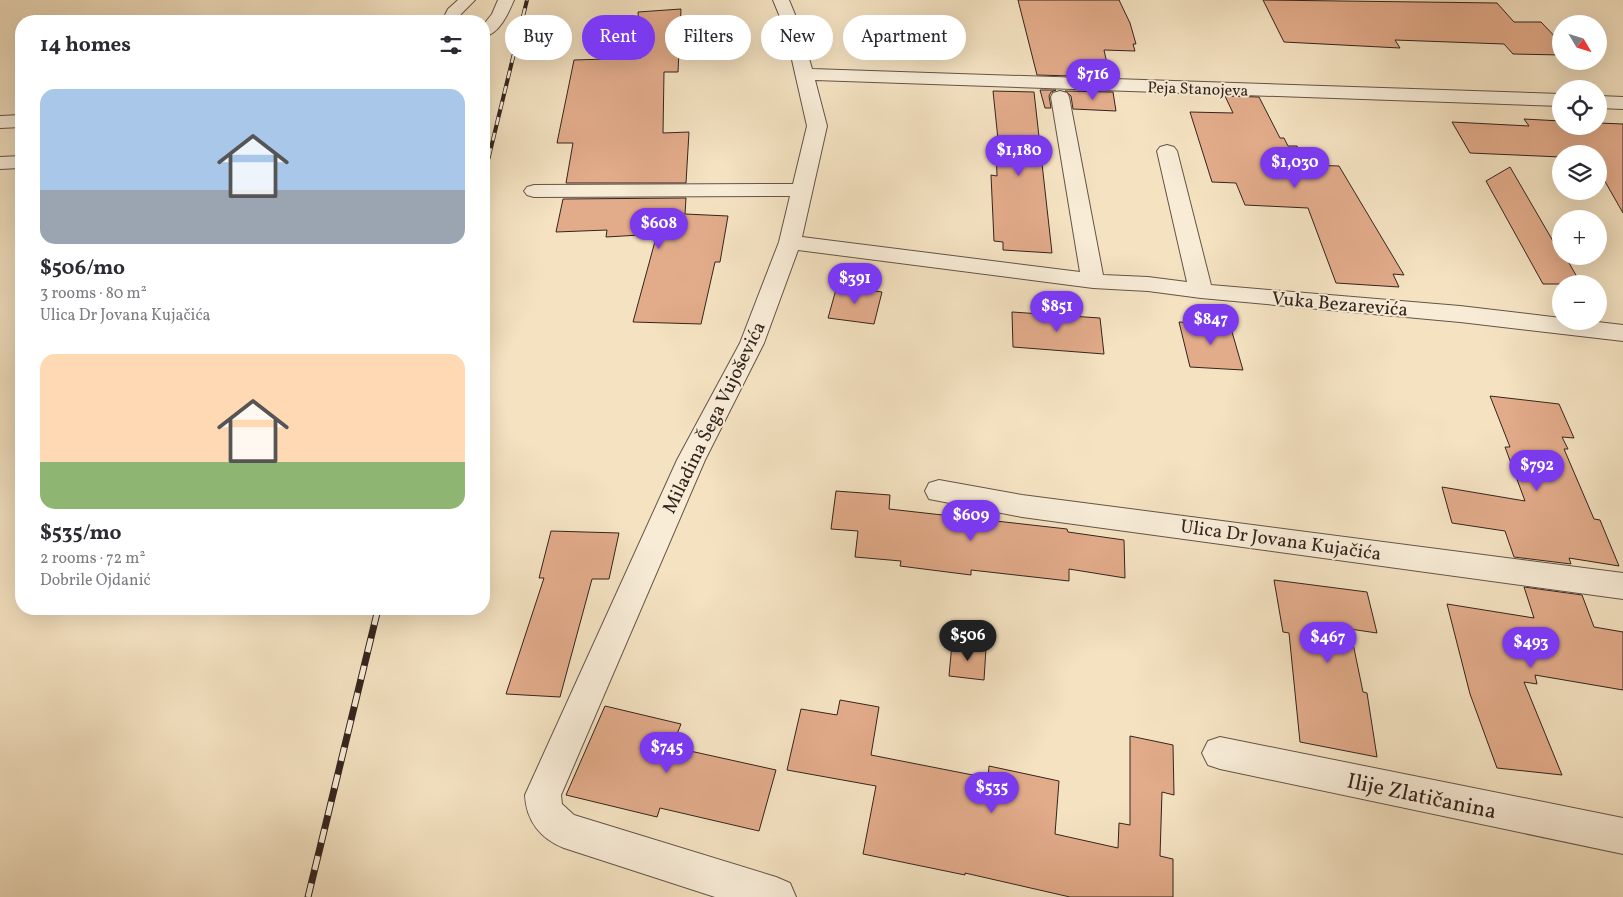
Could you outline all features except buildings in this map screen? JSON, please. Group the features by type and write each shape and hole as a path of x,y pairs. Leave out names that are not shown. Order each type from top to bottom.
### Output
{"street":[{"path":"453,15 467,0"},
{"path":"490,28 500,15 506,0"},
{"name":"Miladina Šega Vujoševića","path":"776,897 564,830 551,820 543,806 543,795 691,460 752,342 790,242 817,126 793,28 781,0"},
{"name":"Peja Stanojeva","path":"804,74 1552,100"},
{"path":"1060,97 1093,281"},
{"path":"1607,102 1623,103"},
{"path":"0,122 15,121"},
{"path":"1167,151 1201,291"},
{"path":"0,163 15,162"},
{"path":"534,191 802,190"},
{"name":"Vuka Bezarevića","path":"790,242 1093,281 1148,284 1201,291 1460,314 1623,333"},
{"name":"Ulica Dr Jovana Kujačića","path":"939,492 1022,506 1199,528 1623,586"},
{"name":"Ilije Zlatičanina","path":"1220,753 1623,836"}],"railway":[{"path":"490,152 527,0"},
{"path":"308,897 377,615"}]}
